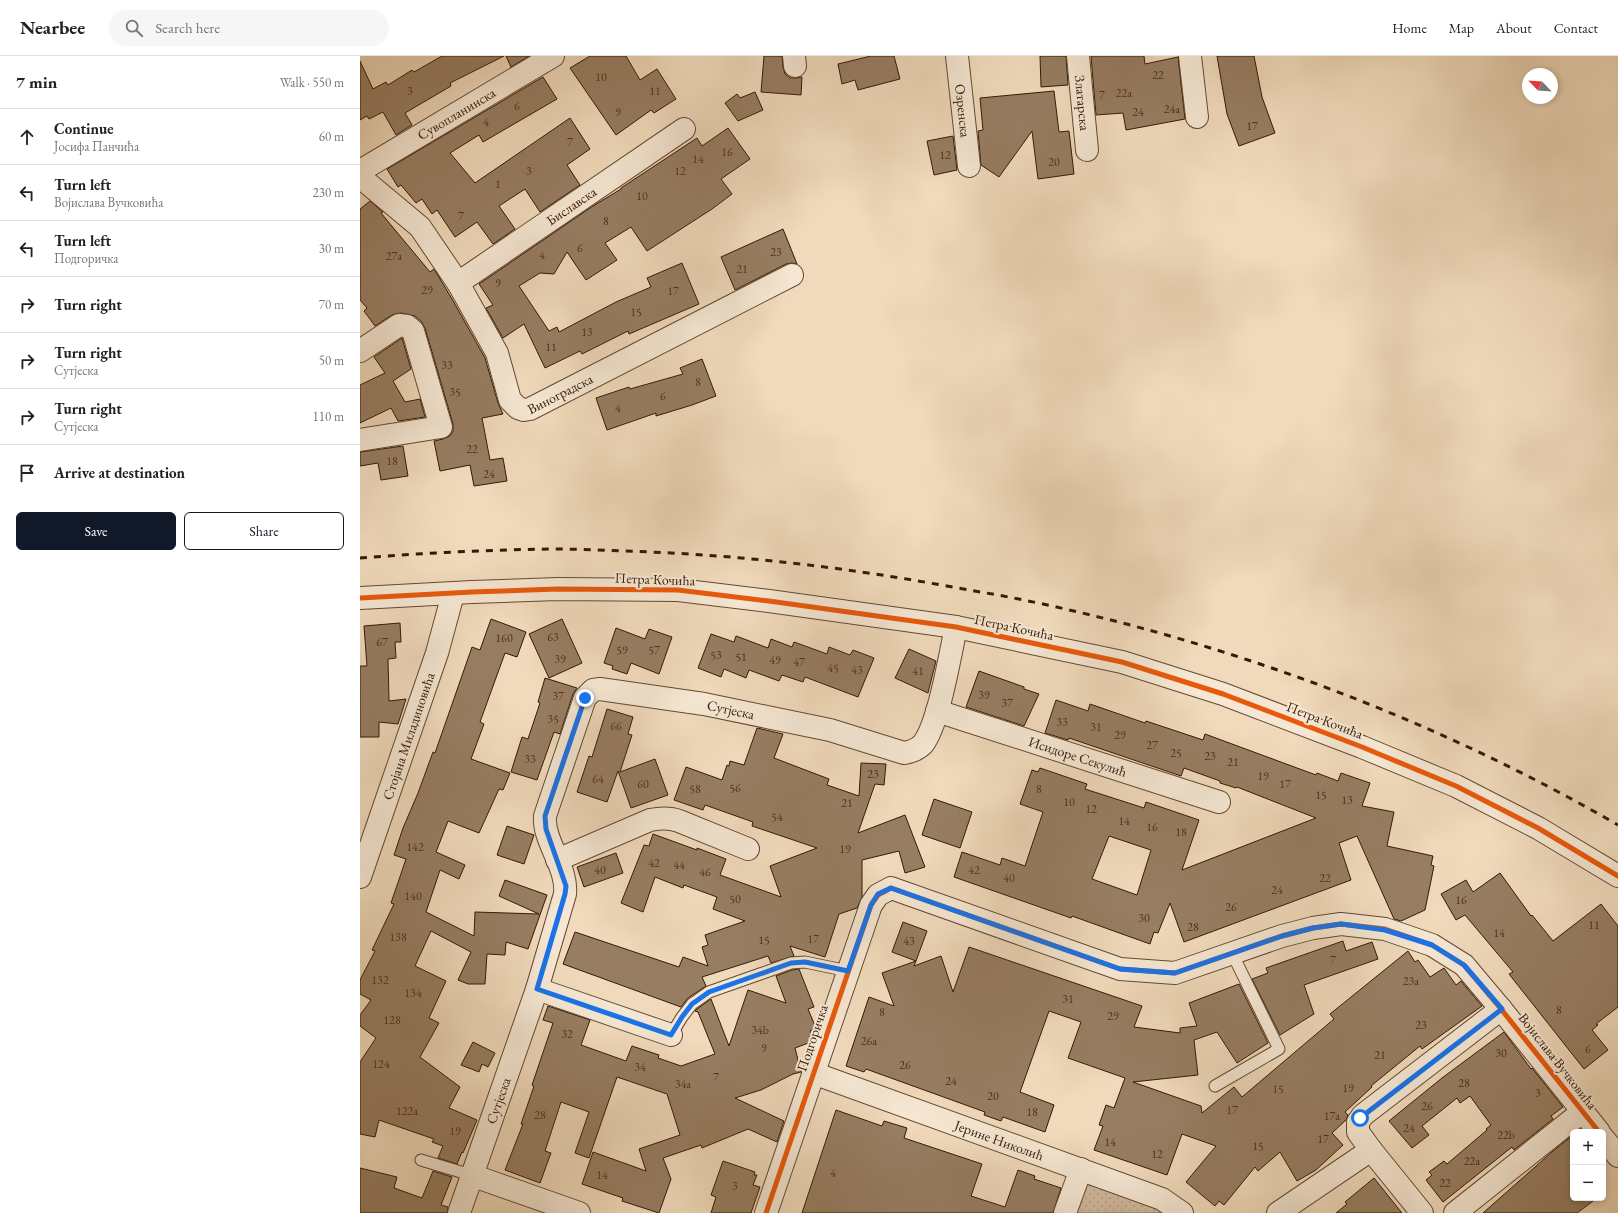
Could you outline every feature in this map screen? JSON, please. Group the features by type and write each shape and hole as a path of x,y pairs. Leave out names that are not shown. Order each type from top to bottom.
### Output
{"street":[{"name":"Сувопланинска","path":"360,171 553,56"},
{"name":"Озренска","path":"957,56 969,166"},
{"name":"Златарска","path":"1078,56 1087,150"},
{"path":"1190,56 1197,117"},
{"name":"Биславска","path":"458,283 684,129"},
{"name":"Виноградска","path":"360,176 420,227 458,283 497,353 510,400 518,408 524,410 530,409 792,275"},
{"path":"360,351 399,325 408,326 412,331 440,427 360,440"},
{"name":"Петра Кочића","path":"360,598 558,590 678,590 956,627 1122,662 1222,694 1362,747 1456,786 1538,828 1618,876"},
{"name":"Стојана Миладиновића","path":"360,877 437,653 453,594"},
{"name":"Сутјеска","path":"459,1213 537,989 565,894 564,879 545,825 545,816 585,698 593,690 600,689 704,704 830,730 904,753 922,745 929,735 937,711 956,627"},
{"name":"Исидоре Секулић","path":"937,711 1219,802"},
{"path":"557,860 650,820 658,818 667,818 679,821 748,849"},
{"name":"Подгоричка","path":"766,1213 848,971 875,899 883,891 891,888 899,890"},
{"name":"Војислава Вучковића","path":"899,890 1120,969 1175,973 1232,953 1313,928 1341,924 1385,930 1432,945 1464,965 1502,1009 1596,1129"},
{"path":"537,989 671,1035"},
{"path":"1422,1213 1358,1132 1358,1122 1363,1115 1502,1009"},
{"name":"Јерине Николић","path":"813,1073 1162,1199 1182,1213"},
{"path":"1455,1213 1582,1112"},
{"path":"1606,1142 1618,1156"},
{"path":"1278,1213 1371,1150"},
{"path":"1065,1213 1081,1169"},
{"path":"471,1175 579,1213"}],"lane":[{"path":"1215,1086 1279,1049 1232,953"},
{"path":"671,1035 692,1004 709,992 791,963 805,962 848,971"},
{"path":"421,1160 471,1175"}],"shaded area":[{"path":"1081,1182 1161,1208 1168,1213 1071,1213"}],"building":[{"path":"442,56 504,56 450,83 451,86 405,113 412,125 396,135 383,112 369,119 367,116 360,120 360,61 373,89 386,82 388,85 412,70 414,72"},
{"path":"506,56 529,56 511,67"},
{"path":"590,56 626,56 640,80 657,69 676,99 654,113 651,110 616,135 570,68"},
{"path":"764,56 782,56 785,74 790,78 802,77 801,95 761,92"},
{"path":"871,56 894,56 900,79 858,90 855,80 842,84 838,64"},
{"path":"1040,56 1066,56 1068,85 1041,87"},
{"path":"1091,56 1144,56 1145,64 1178,57 1185,119 1126,130 1123,113 1096,115"},
{"path":"1217,56 1254,56 1262,97 1275,133 1239,146 1227,114"},
{"path":"543,77 557,99 483,142 479,135 450,153 475,183 570,118 590,149 567,165 580,185 540,212 525,189 499,206 515,229 493,244 477,222 455,237 437,210 432,214 422,199 416,203 401,185 398,187 387,169"},
{"path":"1054,91 1059,132 1069,131 1074,174 1038,179 1032,131 999,177 981,165 978,131 983,130 980,98"},
{"path":"755,92 763,110 738,121 725,103 737,94 740,98"},
{"path":"728,128 750,159 721,179 732,194 712,209 647,251 631,227 605,243 617,260 586,280 567,252 554,274 540,273 519,286 549,331 557,327 559,332 616,302 651,287 647,278 682,263 699,304 629,334 628,331 582,354 580,351 545,368 524,324 503,338 486,308 493,305 479,284 593,206 697,138 702,146"},
{"path":"953,136 957,170 934,175 927,141"},
{"path":"370,201 383,212 381,213 430,272 434,269 485,358 498,403 503,414 482,418 490,460 503,458 507,481 474,486 470,465 440,471 434,441 450,436 453,431 453,424 425,328 421,321 415,316 401,313 392,315 375,326 364,311 367,308 360,300 360,209"},
{"path":"783,229 797,264 786,264 735,290 721,257"},
{"path":"402,338 411,369 393,381 405,402 420,399 425,417 398,421 391,408 360,423 360,385 385,373 374,357"},
{"path":"702,359 716,396 656,416 656,413 607,430 596,398 629,387 630,389 683,374 680,368"},
{"path":"403,446 408,476 381,480 378,463 360,466 360,452"},
{"path":"491,619 526,632 517,657 505,653 480,722 484,724 471,759 510,773 503,790 499,789 479,833 448,821 436,852 465,865 459,879 440,870 426,912 474,936 475,912 539,914 499,896 505,880 547,895 528,949 506,942 505,955 487,954 485,984 468,984 458,980 471,952 431,931 415,966 446,981 429,1018 439,1023 420,1057 460,1087 449,1108 477,1120 457,1164 438,1158 443,1146 432,1142 434,1139 379,1120 375,1137 360,1134 360,1062 376,1038 360,1026 360,1015 371,1000 360,994 360,980 375,951 372,950 394,904 391,903 406,859 394,855 403,828 433,752 435,753 472,647 480,650"},
{"path":"562,619 582,663 549,678 529,634"},
{"path":"400,623 401,642 395,642 396,658 388,659 389,701 406,699 398,724 379,722 379,737 360,737 360,666 367,666 364,626"},
{"path":"616,628 645,639 649,629 672,637 659,674 631,663 627,674 612,669 613,666 604,663"},
{"path":"711,634 734,642 736,636 768,648 771,639 792,647 794,642 827,654 829,647 850,655 853,650 874,658 858,697 805,677 803,682 782,675 779,681 749,670 746,678 724,669 721,677 698,668"},
{"path":"909,649 936,661 928,693 895,678"},
{"path":"979,671 1039,694 1024,726 966,707"},
{"path":"545,678 577,688 573,694 560,734 554,732 537,780 511,772 522,737 528,739 540,703 538,702"},
{"path":"1056,700 1088,711 1090,704 1145,723 1146,721 1203,740 1205,734 1316,775 1317,773 1338,781 1341,773 1370,783 1362,806 1394,812 1387,846 1433,856 1431,865 1434,866 1425,910 1401,921 1394,919 1357,836 1339,843 1351,880 1184,942 1170,903 1158,933 1154,932 1150,944 1072,916 1071,918 954,877 962,852 1000,865 1002,858 1025,866 1043,812 1020,804 1032,770 1038,772 1040,768 1087,784 1085,789 1144,808 1146,802 1199,820 1182,870 1316,818 1237,787 1236,788 1220,783 1220,781 1184,768 1181,776 1069,738 1068,740 1045,733","holes":["1109,836 1151,850 1137,895 1092,879"]},
{"path":"607,709 633,717 628,734 632,735 620,772 655,759 668,795 631,808 618,771 607,802 577,792 589,756 592,757"},
{"path":"757,728 783,734 774,758 829,779 827,785 859,796 861,763 886,764 884,785 875,784 858,833 905,815 925,867 905,873 899,851 862,860 862,897 857,908 839,914 825,957 790,946 794,956 771,963 768,956 702,977 706,986 688,998 681,1007 563,964 575,932 679,967 683,957 708,966 702,947 708,945 705,935 745,921 713,909 717,897 684,885 683,888 655,877 643,912 621,903 644,845 649,846 653,834 726,859 720,875 781,897 770,866 817,848 752,826 753,822 705,805 703,810 674,800 686,767 722,780 727,765 729,766 730,761 744,765"},
{"path":"934,799 972,812 960,848 922,835"},
{"path":"507,826 534,835 524,864 497,855"},
{"path":"616,853 623,873 584,887 577,867"},
{"path":"1500,873 1531,916 1532,915 1553,941 1601,904 1618,926 1618,1007 1596,1024 1598,1025 1592,1030 1608,1050 1584,1069 1509,974 1513,972 1465,915 1456,920 1441,894 1466,880 1473,892"},
{"path":"903,922 927,931 916,961 892,952"},
{"path":"1343,941 1346,951 1372,942 1378,959 1304,985 1314,1014 1280,1035 1252,979 1268,973 1266,968"},
{"path":"969,947 1142,1006 1134,1027 1180,1033 1180,1028 1197,1026 1189,1003 1239,984 1268,1043 1237,1063 1217,1032 1194,1040 1198,1075 1133,1082 1201,1106 1202,1113 1234,1087 1242,1097 1334,1019 1330,1014 1408,951 1415,962 1418,960 1430,977 1444,968 1456,985 1461,981 1482,1006 1422,1049 1420,1046 1371,1086 1372,1087 1345,1112 1348,1115 1346,1120 1332,1133 1343,1145 1316,1170 1297,1181 1280,1152 1258,1171 1255,1167 1224,1205 1219,1201 1215,1206 1186,1182 1216,1146 1182,1134 1167,1175 1094,1150 1103,1126 1099,1125 1106,1105 1114,1108 1125,1078 1068,1058 1081,1022 1049,1011 1020,1092 1054,1105 1045,1132 1003,1117 1001,1121 984,1115 985,1112 866,1069 864,1072 846,1066 869,997 894,1006 882,973 916,961 914,966 941,956 953,992"},
{"path":"799,969 814,1007 808,1009 816,1028 810,1031 813,1037 811,1042 795,1048 801,1072 793,1074 761,1090 735,1098 784,1121 777,1142 748,1129 702,1148 701,1145 663,1158 671,1179 659,1213 622,1201 623,1198 582,1184 593,1152 646,1171 639,1149 680,1135 667,1094 617,1077 589,1158 575,1153 589,1112 561,1102 545,1151 551,1153 540,1183 505,1170 523,1124 521,1124 534,1086 532,1085 553,1023 543,1020 548,1006 590,1020 581,1045 626,1061 632,1046 659,1055 658,1058 681,1066 715,1054 698,1012 695,1011 697,1009 711,999 729,1046 748,990 786,1003 776,976"},
{"path":"1504,1032 1531,1069 1532,1068 1563,1107 1551,1116 1553,1119 1514,1150 1512,1147 1443,1202 1426,1180 1432,1175 1429,1172 1444,1161 1447,1164 1491,1125 1470,1096 1460,1103 1457,1098 1422,1126 1429,1135 1412,1148 1389,1121 1442,1078"},
{"path":"473,1042 495,1053 488,1067 482,1064 479,1072 461,1065"},
{"path":"836,1110 882,1126 884,1121 907,1128 904,1138 982,1164 971,1196 1005,1207 1018,1170 1035,1176 1034,1179 1061,1188 1053,1213 802,1213"},
{"path":"1570,1137 1570,1201 1593,1201 1577,1213 1483,1213"},
{"path":"723,1161 755,1172 754,1175 757,1175 753,1185 760,1187 751,1213 711,1213 716,1197 711,1195"},
{"path":"360,1168 397,1177 394,1188 422,1198 433,1171 452,1177 441,1205 448,1207 447,1213 360,1213"},
{"path":"1374,1178 1402,1213 1336,1213 1347,1204 1345,1202"}],"railway":[{"path":"360,558 455,552 550,549 702,555 782,562 862,572 1038,603 1188,641 1263,665 1337,692 1409,721 1481,753 1618,825"}],"cycle path":[{"path":"360,598 558,589 678,590 956,627 1122,662 1223,694 1362,747 1456,786 1538,828 1618,876"},
{"path":"766,1213 871,905 878,895 891,888 1120,969 1175,973 1282,936 1313,928 1341,924 1385,929 1432,945 1464,965 1597,1129"}],"route":[{"path":"585,698 545,816 546,829 566,886 565,894 537,989 671,1035 692,1004 709,992 791,963 805,962 848,971 871,905 878,894 891,888 1120,969 1149,972 1175,973 1282,936 1313,928 1341,924 1385,930 1432,945 1464,965 1502,1009 1360,1118"}]}
